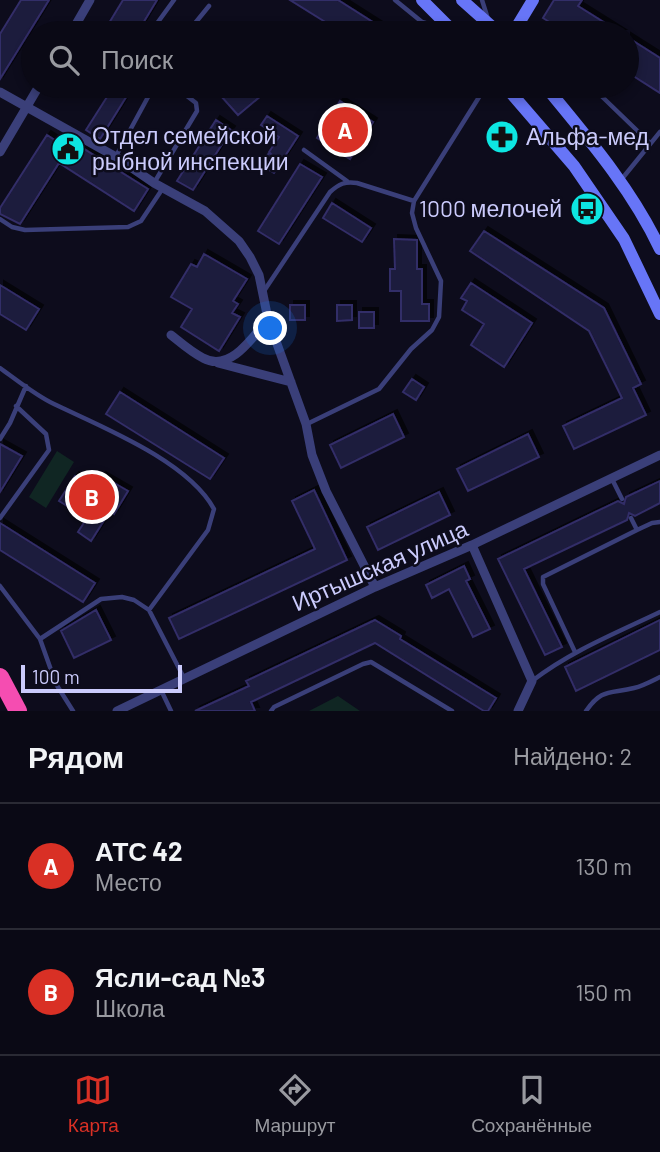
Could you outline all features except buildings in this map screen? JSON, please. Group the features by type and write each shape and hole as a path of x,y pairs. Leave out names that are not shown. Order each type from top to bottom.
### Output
{"highway":[{"path":"0,677 18,711"}],"main road":[{"path":"422,0 442,21"},
{"path":"462,0 486,21"},
{"path":"521,20 533,0"},
{"path":"515,98 574,166 624,239 660,314"},
{"path":"555,98 598,151 650,228 660,249"}],"street":[{"path":"78,21 90,0"},
{"path":"0,92 205,211 239,242 259,275 268,319 306,424 312,455 326,491 375,587"},
{"path":"0,152 32,98"},
{"path":"217,362 238,353 268,319"},
{"path":"171,335 205,359 291,382"},
{"name":"Иртышская улица","path":"117,711 375,587 472,545 660,455"},
{"path":"472,545 532,681 517,711"}],"lane":[{"path":"159,21 174,0"},
{"path":"395,0 421,21"},
{"path":"482,0 488,21"},
{"path":"197,21 209,6"},
{"path":"116,157 148,98"},
{"path":"0,219 12,227 25,230 128,227 141,221 197,111 196,103 190,98"},
{"path":"306,424 379,389 411,349 432,330 439,317 441,281 416,228 412,213 414,201 478,98"},
{"path":"603,98 650,143"},
{"path":"619,182 660,132"},
{"path":"304,150 348,182 414,201"},
{"path":"263,292 330,192 338,185 348,182"},
{"path":"0,368 51,403 119,433 186,477 206,494 214,509 208,530 149,610"},
{"path":"0,439 26,386"},
{"path":"0,518 49,450 46,434 16,406"},
{"path":"612,478 622,499"},
{"path":"631,518 636,530"},
{"path":"575,652 543,584 543,577 636,530 652,523 660,523"},
{"path":"0,586 40,639 55,684 74,711"},
{"path":"40,639 101,599 122,597 134,600 149,610 184,678"},
{"path":"532,681 575,652 660,612"},
{"path":"271,711 274,707 371,662 453,711"},
{"path":"586,711 596,698 607,692 635,688 660,677"},
{"path":"160,690 171,711"}],"green space":[{"path":"57,451 74,462 46,508 29,497"},
{"path":"338,696 360,711 309,711"}],"place":[{"name":"АТС 42","path":"345,130"},
{"name":"Альфа-мед","path":"502,137"},
{"name":"Отдел семейской рыбной инспекции","path":"68,149"},
{"name":"1000 мелочей","path":"587,209"},
{"name":"Ясли-сад №3","path":"92,497"}]}
